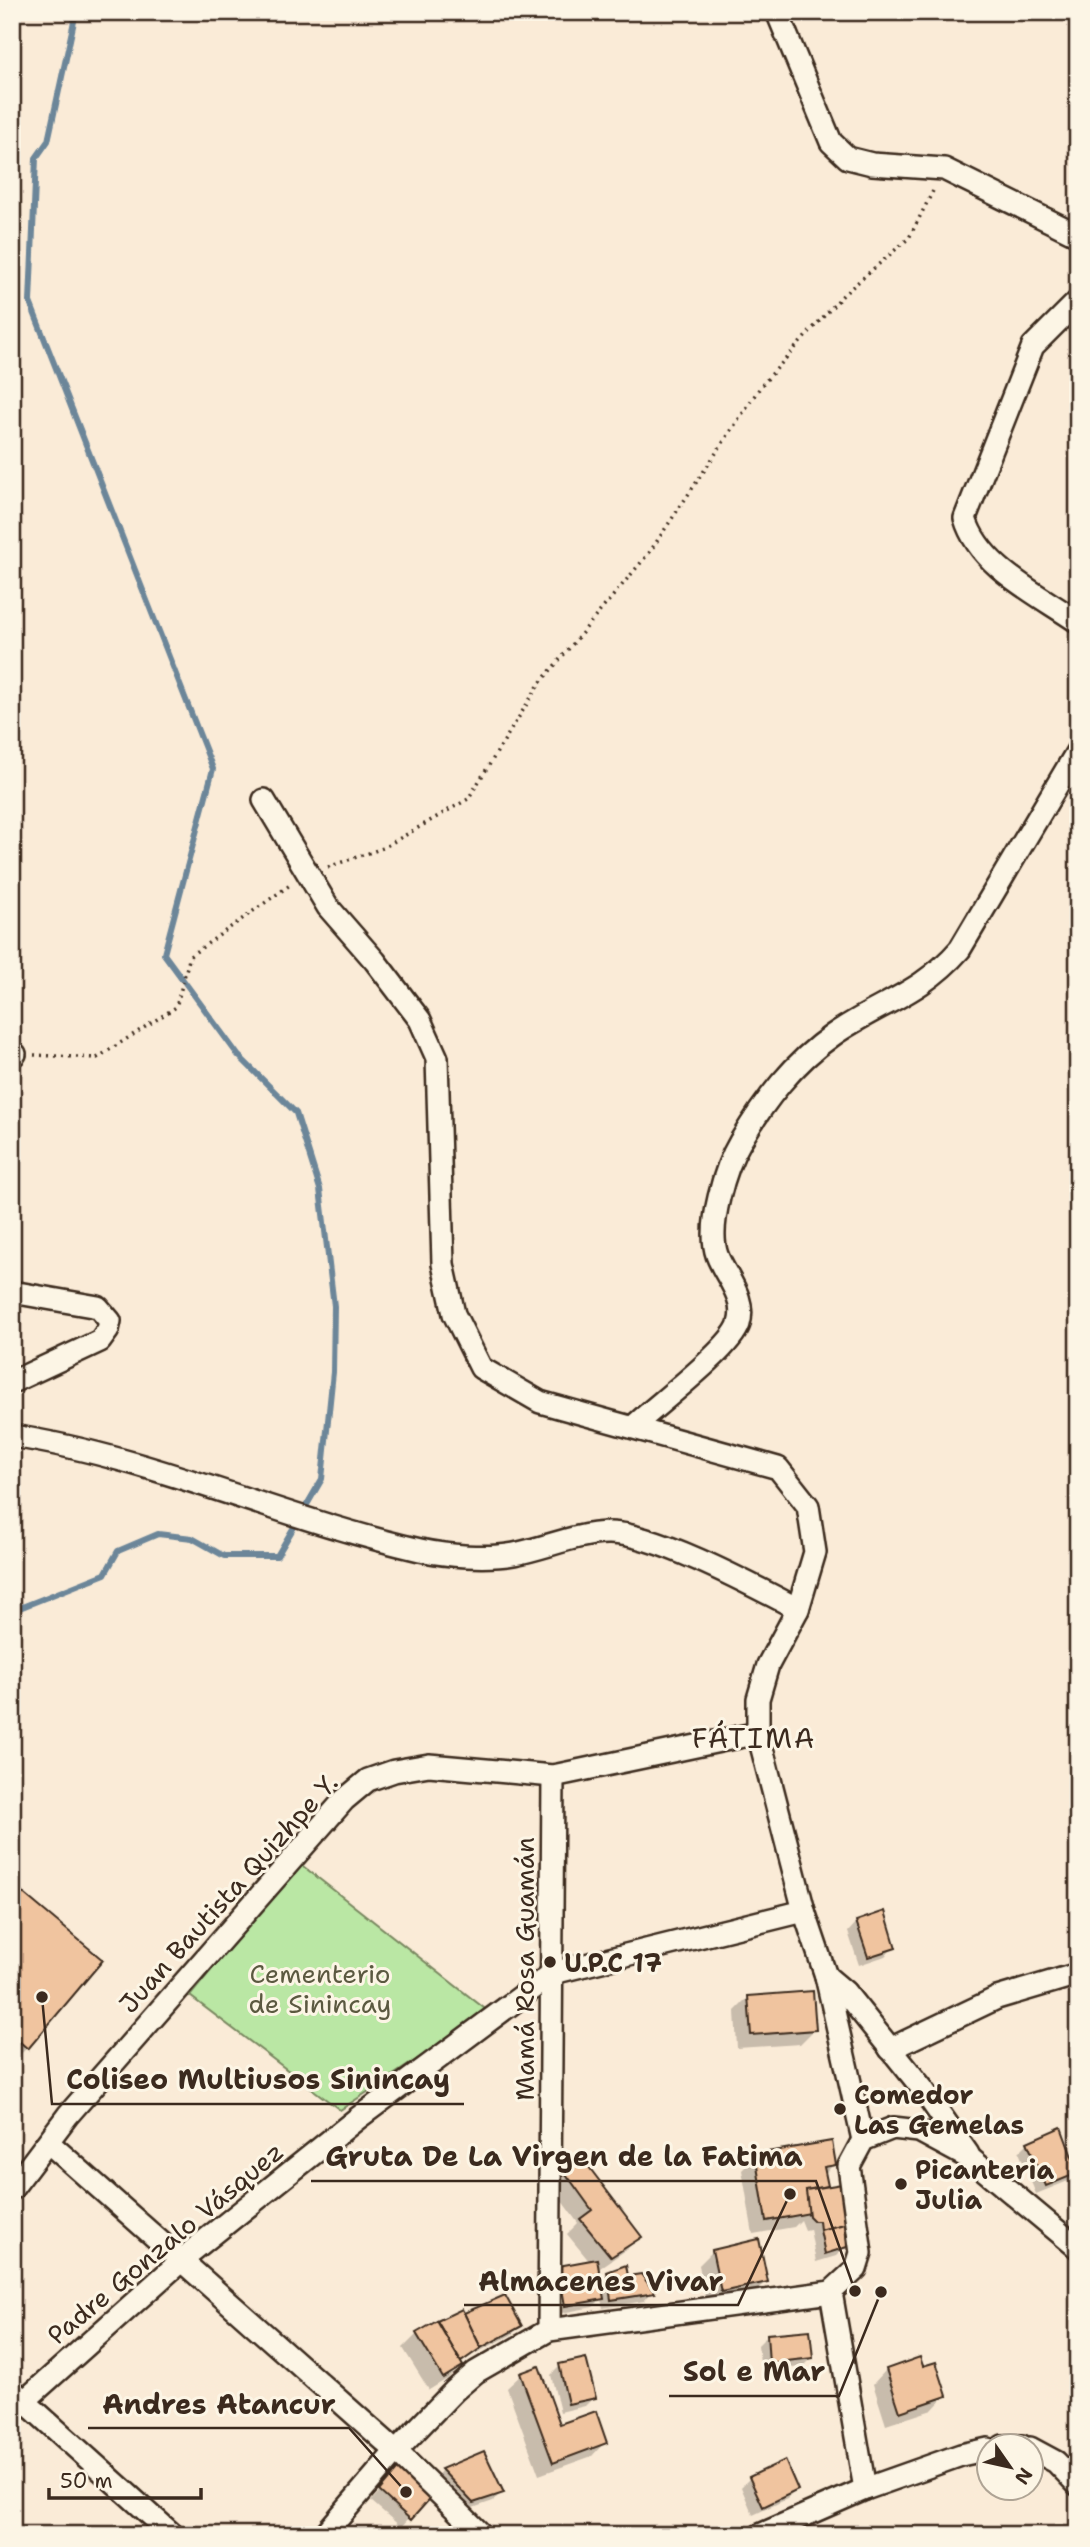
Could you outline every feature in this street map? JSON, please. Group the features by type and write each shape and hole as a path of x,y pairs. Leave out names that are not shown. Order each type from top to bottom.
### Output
{"street":[{"path":"777,12 831,142 848,158 872,164 944,169 1078,235"},
{"path":"1078,301 1033,346 965,518 970,535 986,557 1078,622"},
{"path":"633,1427 723,1347 739,1323 738,1293 716,1253 715,1228 720,1192 738,1145 776,1087 803,1059 835,1034 940,972 960,949 1078,750"},
{"path":"264,800 328,907 375,961 419,1020 437,1058 443,1264 454,1314 481,1368 540,1402 778,1468 808,1506 815,1552 797,1609 765,1676 758,1699 758,1733 804,1911 826,1976 863,2140"},
{"path":"12,1292 98,1307 110,1321 108,1330 100,1340 12,1382"},
{"path":"12,1436 60,1443 320,1523 422,1551 512,1555 587,1534 611,1532 653,1543 746,1581 797,1609"},
{"name":"Juan Bautista Quizhpe Y.","path":"12,2189 68,2115 344,1800 368,1780 394,1771 429,1765 553,1776 758,1733"},
{"name":"Mamá Rosa Guamán","path":"549,2330 553,1776"},
{"name":"Padre Gonzalo Vásquez","path":"16,2401 358,2118 553,1973 804,1911"},
{"path":"890,2049 997,1997 1078,1974"},
{"path":"826,1976 845,1992 922,2088 971,2159"},
{"path":"324,2535 396,2451 476,2372 549,2330 831,2292 856,2269 861,2253 849,2166 863,2140 893,2128 919,2131 971,2159 1078,2248"},
{"path":"49,2143 181,2263 396,2451 482,2535"},
{"path":"831,2292 864,2489"},
{"path":"16,2401 173,2535"},
{"path":"760,2535 864,2489 974,2452"},
{"path":"1044,2455 1056,2462 1078,2485"}],"path":[{"path":"14,1054 97,1058 176,1007 190,956 307,874 383,848 468,799 540,683 649,553 761,386 843,295 909,238 944,169"}],"green space":[{"name":"Cementerio de Sinincay","path":"299,1863 489,2012 340,2110 190,1996"}],"building":[{"path":"23,1893 103,1960 28,2049 12,2035 12,1906"},
{"path":"885,1911 896,1948 868,1957 856,1921"},
{"path":"813,1991 816,2030 751,2035 748,1996"},
{"path":"1061,2127 1078,2173 1046,2186 1027,2142"},
{"path":"832,2141 836,2165 824,2167 828,2186 806,2190 810,2213 766,2221 755,2154"},
{"path":"579,2154 642,2237 611,2257 580,2219 592,2210 561,2167"},
{"path":"842,2184 845,2224 820,2230 819,2221 814,2221 809,2216 806,2190"},
{"path":"845,2224 847,2247 825,2254 820,2230"},
{"path":"759,2239 768,2282 721,2292 712,2250"},
{"path":"597,2259 604,2299 565,2306 558,2266"},
{"path":"626,2265 628,2276 641,2274 655,2293 611,2300 607,2272"},
{"path":"505,2295 522,2326 481,2348 464,2313"},
{"path":"462,2309 481,2348 461,2362 437,2321"},
{"path":"437,2321 463,2366 443,2378 416,2333"},
{"path":"810,2330 813,2358 769,2363 767,2334"},
{"path":"920,2357 923,2366 936,2362 947,2396 900,2412 886,2369"},
{"path":"586,2358 596,2398 568,2404 559,2364"},
{"path":"539,2366 560,2424 596,2411 607,2443 553,2463 520,2373"},
{"path":"484,2451 504,2493 473,2503 441,2469"},
{"path":"785,2460 798,2490 763,2507 749,2477"},
{"path":"401,2465 434,2494 411,2520 379,2491"}],"waterway":[{"path":"12,1611 105,1574 118,1551 158,1534 192,1538 224,1556 277,1556 322,1479 333,1372 334,1306 320,1189 296,1113 238,1055 164,954 213,769 30,302 36,158 48,141 76,12"}],"place":[{"name":"U.P.C 17","path":"550,1962"},
{"name":"Coliseo Multiusos Sinincay","path":"42,1997"},
{"name":"Comedor Las Gemelas","path":"840,2109"},
{"name":"Picanteria Julia","path":"901,2184"},
{"name":"Almacenes Vivar","path":"790,2194"},
{"name":"Gruta De La Virgen de la Fatima","path":"855,2291"},
{"name":"Sol e Mar","path":"881,2292"},
{"name":"Andres Atancur","path":"406,2492"}],"district":[{"name":"FÁTIMA","path":"754,1738"}]}
